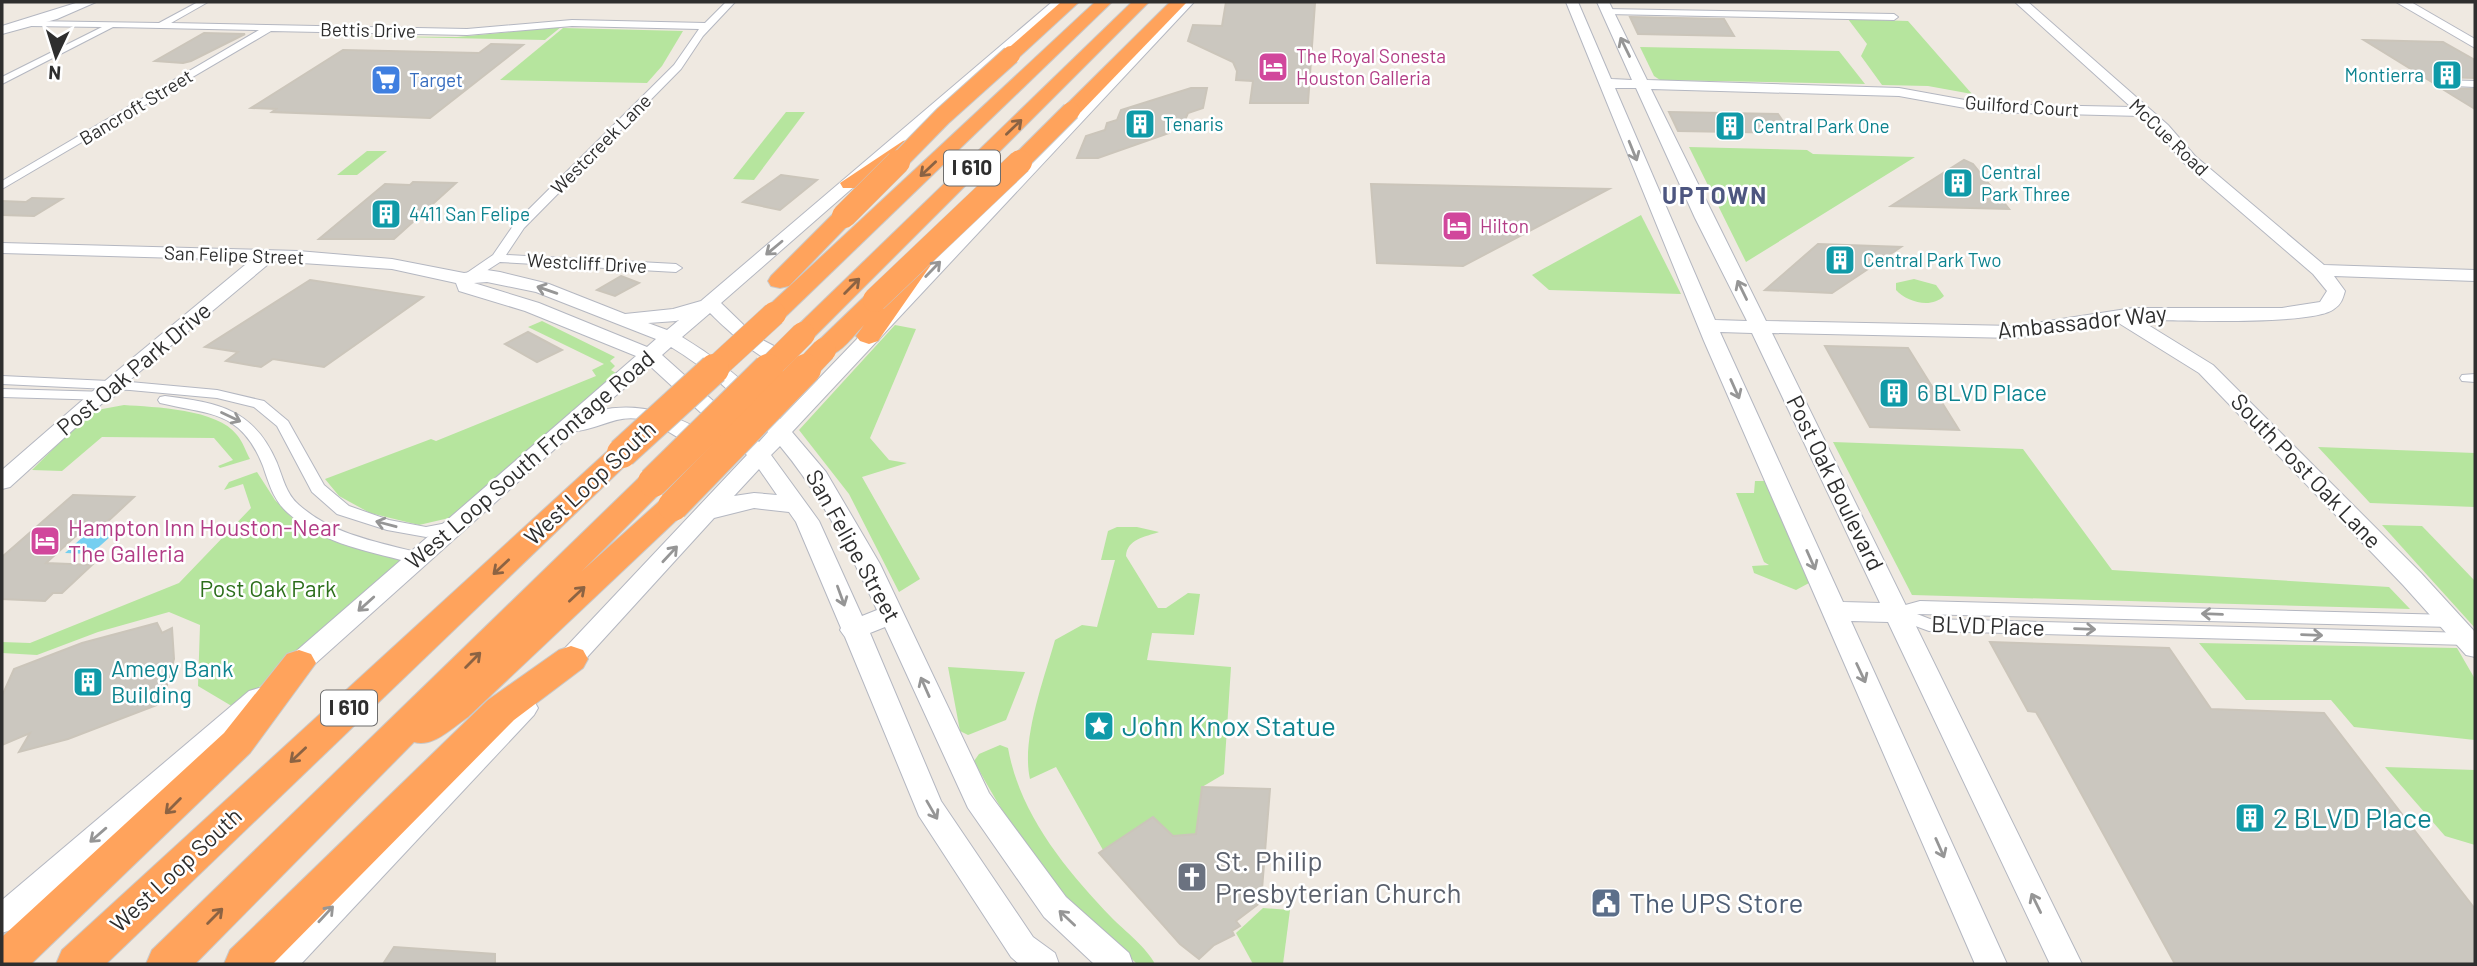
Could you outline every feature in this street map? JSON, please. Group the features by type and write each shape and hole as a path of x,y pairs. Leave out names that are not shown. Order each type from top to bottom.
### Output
{"highway":[{"path":"767,307 844,216 943,116 1071,2"},
{"path":"869,337 913,271 998,168 1083,84 1141,2"},
{"name":"I 610","path":"823,350 1141,2"},
{"path":"167,964 354,776 456,706 663,494 823,350 939,237 1016,167 1179,2"},
{"path":"851,183 919,139 1040,44 1103,3"},
{"name":"West Loop South","path":"76,964 688,393 767,307 1103,3"},
{"path":"245,964 501,710 570,659"},
{"path":"2,964 237,743 299,663"}],"main road":[{"path":"2,30 90,2"},
{"name":"West Loop South Frontage Road","path":"2,919 1059,2"},
{"path":"280,964 782,432 823,350 869,337 1188,2"},
{"name":"Post Oak Boulevard","path":"1572,2 1606,85 1760,327 2066,964"},
{"name":"McCue Road","path":"2021,2 2141,109 2189,159 2319,270"},
{"path":"2402,2 2475,44"},
{"name":"Post Oak Boulevard","path":"1605,6 1644,86 1708,326 1991,964"},
{"name":"Guilford Court","path":"1606,85 1793,92 1899,92 1987,108 2141,109"},
{"name":"San Felipe Street","path":"2,248 341,259 419,268 464,279 487,276 542,288 670,338 724,375 751,398 782,432 832,498 892,614 952,750 978,800 1055,907 1117,964"},
{"path":"215,254 232,265 236,282 281,269 341,259"},
{"name":"Post Oak Park Drive","path":"2,482 106,390 267,256"},
{"path":"2319,270 2475,275"},
{"name":"Ambassador Way","path":"1708,326 2015,332 2120,316 2203,312 2282,314 2326,307 2333,300 2336,291 2319,270"},
{"name":"San Felipe Street","path":"464,279 466,287 568,320 650,355 760,455 807,521 835,581 853,630 929,807 1022,947 1043,964"},
{"path":"618,318 676,315 710,303 748,340 802,368 817,370 823,350"},
{"name":"South Post Oak Lane","path":"2120,316 2206,369 2465,636"},
{"path":"563,430 602,416 629,411 650,413 711,445 709,512"},
{"path":"709,512 751,499 774,501 797,508"},
{"path":"1833,611 1897,613"},
{"path":"853,630 892,614"}],"street":[{"path":"160,26 204,2"},
{"name":"Westcreek Lane","path":"464,279 498,258 519,226 678,67 706,26 731,2"},
{"path":"1605,6 1894,17"},
{"name":"Bettis Drive","path":"30,23 467,32 572,23 706,26"},
{"path":"2,81 113,24"},
{"name":"Bancroft Street","path":"2,186 270,28"},
{"path":"2439,83 2475,84"},
{"name":"Westcliff Drive","path":"498,258 676,268"},
{"path":"2,380 106,390 193,403 230,414 250,426 263,446 282,496 304,519 322,530 417,558"},
{"path":"2,393 106,390 216,394 259,404 283,424 318,488 343,510 387,525 426,532 452,527"},
{"path":"268,459 297,449"},
{"name":"BLVD Place","path":"1897,613 1920,607 2465,636"},
{"name":"BLVD Place","path":"1897,613 1929,625 2465,636"}],"green space":[{"path":"1848,19 1908,21 1972,94 1928,86 1882,85 1861,56 1867,44"},
{"path":"561,27 545,40 350,36 457,37"},
{"path":"563,28 683,31 662,66 647,83 500,80"},
{"path":"1640,47 1839,51 1865,84 1660,80 1654,76"},
{"path":"786,112 805,112 754,180 733,179"},
{"path":"1689,147 1807,150 1813,154 1915,157 1746,262"},
{"path":"367,151 387,151 357,175 337,175"},
{"path":"1641,215 1681,294 1549,290 1532,275"},
{"path":"1914,279 1936,285 1944,296 1926,303 1906,298 1896,290 1896,283"},
{"path":"542,321 615,357 610,361 615,366 611,370 616,373 449,518 419,525 370,513 339,496 325,479 431,439 436,441 596,376 592,370 604,364 528,327"},
{"path":"895,325 916,329 870,438 889,460 907,463 862,477 920,579 899,592 849,494 799,430"},
{"path":"124,405 185,411 216,420 237,435 250,459 220,468 218,466 233,460 214,438 102,437 62,471 32,470 83,419 97,410"},
{"path":"1833,442 2023,449 2112,570 2389,587 2410,609 1912,595"},
{"path":"2318,447 2475,453 2475,507 2370,503"},
{"name":"Post Oak Park","path":"257,472 275,500 304,530 406,560 235,708 198,686 200,625 169,612 98,632 37,655 2,653 2,642 30,643 179,583 251,508 243,484 224,490 229,482"},
{"path":"1755,481 1766,481 1809,583 1796,590 1754,573 1752,566 1769,565 1764,562 1736,493 1754,493"},
{"path":"2382,525 2422,526 2475,581 2475,628"},
{"path":"1117,527 1137,527 1159,532 1133,542 1126,556 1158,608 1166,608 1188,593 1200,594 1194,635 1152,633 1147,660 1231,667 1224,774 1202,787 1196,834 1173,836 1153,817 1103,850 1056,767 1030,779 1028,763 1035,709 1055,640 1082,625 1097,627 1115,560 1101,560 1108,531"},
{"path":"2199,643 2457,648 2475,679 2475,740 2354,727 2331,700 2246,700"},
{"path":"948,667 1025,672 1006,720 968,735 960,731"},
{"path":"1000,745 1008,748 1023,796 1047,840 1078,880 1155,964 1136,963 1068,898 1027,848 974,761 979,754"},
{"path":"2385,767 2475,770 2475,845 2445,836"},
{"path":"1263,908 1290,910 1283,964 1253,964 1236,933"}],"water":[{"path":"95,526 121,527 91,554 65,553"}],"building":[{"name":"The Royal Sonesta Houston Galleria","path":"1226,2 1315,3 1308,103 1250,103 1253,81 1236,80 1237,71 1233,62 1188,41 1193,25 1222,26"},
{"path":"1630,17 1724,19 1734,36 1638,34"},
{"path":"204,33 245,34 191,61 155,61"},
{"name":"Montierra","path":"2364,40 2443,42 2475,60 2475,78 2439,77 2432,82"},
{"name":"Target","path":"491,44 523,45 430,118 272,112 276,109 251,108 343,50 479,53"},
{"name":"Tenaris","path":"1191,88 1207,88 1203,108 1188,113 1185,120 1170,126 1169,133 1098,158 1077,158 1086,136 1105,130 1107,123 1117,120 1121,110"},
{"path":"2441,88 2475,89 2475,109 2452,95"},
{"name":"Central Park One","path":"1669,112 1778,114 1791,133 1678,131"},
{"name":"Central Park Three","path":"1964,160 1973,164 2009,209 1891,206"},
{"path":"781,175 817,180 780,210 743,202"},
{"name":"4411 San Felipe","path":"413,182 456,183 394,239 319,239 385,184 410,185"},
{"name":"Hilton","path":"1371,184 1609,189 1463,266 1377,263"},
{"path":"32,198 62,199 34,216 2,215 2,201 26,202"},
{"name":"Central Park Two","path":"1818,244 1901,247 1832,293 1765,290"},
{"path":"621,276 639,283 615,296 597,290"},
{"path":"310,280 423,297 324,367 273,359 261,367 226,361 238,352 205,347"},
{"path":"528,332 562,350 537,362 505,344"},
{"name":"6 BLVD Place","path":"1825,346 1908,348 1959,430 1870,427"},
{"name":"Hampton Inn Houston-Near The Galleria","path":"73,495 134,497 105,524 89,524 46,563 92,565 62,593 53,593 45,601 2,599 2,557"},
{"name":"Amegy Bank Building","path":"157,623 162,633 172,628 174,659 162,703 68,739 19,752 30,733 2,745 2,696 14,669 82,643"},
{"name":"2 BLVD Place","path":"1990,642 2169,648 2211,709 2324,713 2475,909 2475,964 2175,964 2043,724 2036,712 2028,711"},
{"name":"St. Philip Presbyterian Church","path":"1202,787 1270,789 1261,902 1236,921 1240,926 1232,931 1234,935 1214,945 1199,959 1180,944 1099,853 1153,817 1173,836 1196,834"},
{"path":"394,947 495,954 495,964 383,964"}],"place":[{"name":"The Royal Sonesta Houston Galleria","path":"1273,67"},
{"name":"Montierra","path":"2447,75"},
{"name":"Target","path":"386,80"},
{"name":"Tenaris","path":"1140,124"},
{"name":"Central Park One","path":"1730,126"},
{"name":"Central Park Three","path":"1958,183"},
{"name":"4411 San Felipe","path":"386,214"},
{"name":"Hilton","path":"1457,226"},
{"name":"Central Park Two","path":"1840,260"},
{"name":"6 BLVD Place","path":"1894,393"},
{"name":"Hampton Inn Houston-Near The Galleria","path":"45,541"},
{"name":"Amegy Bank Building","path":"88,682"},
{"name":"John Knox Statue","path":"1099,726"},
{"name":"2 BLVD Place","path":"2250,818"},
{"name":"St. Philip Presbyterian Church","path":"1192,877"},
{"name":"The UPS Store","path":"1606,903"}],"district":[{"name":"UPTOWN","path":"1715,196"}]}
